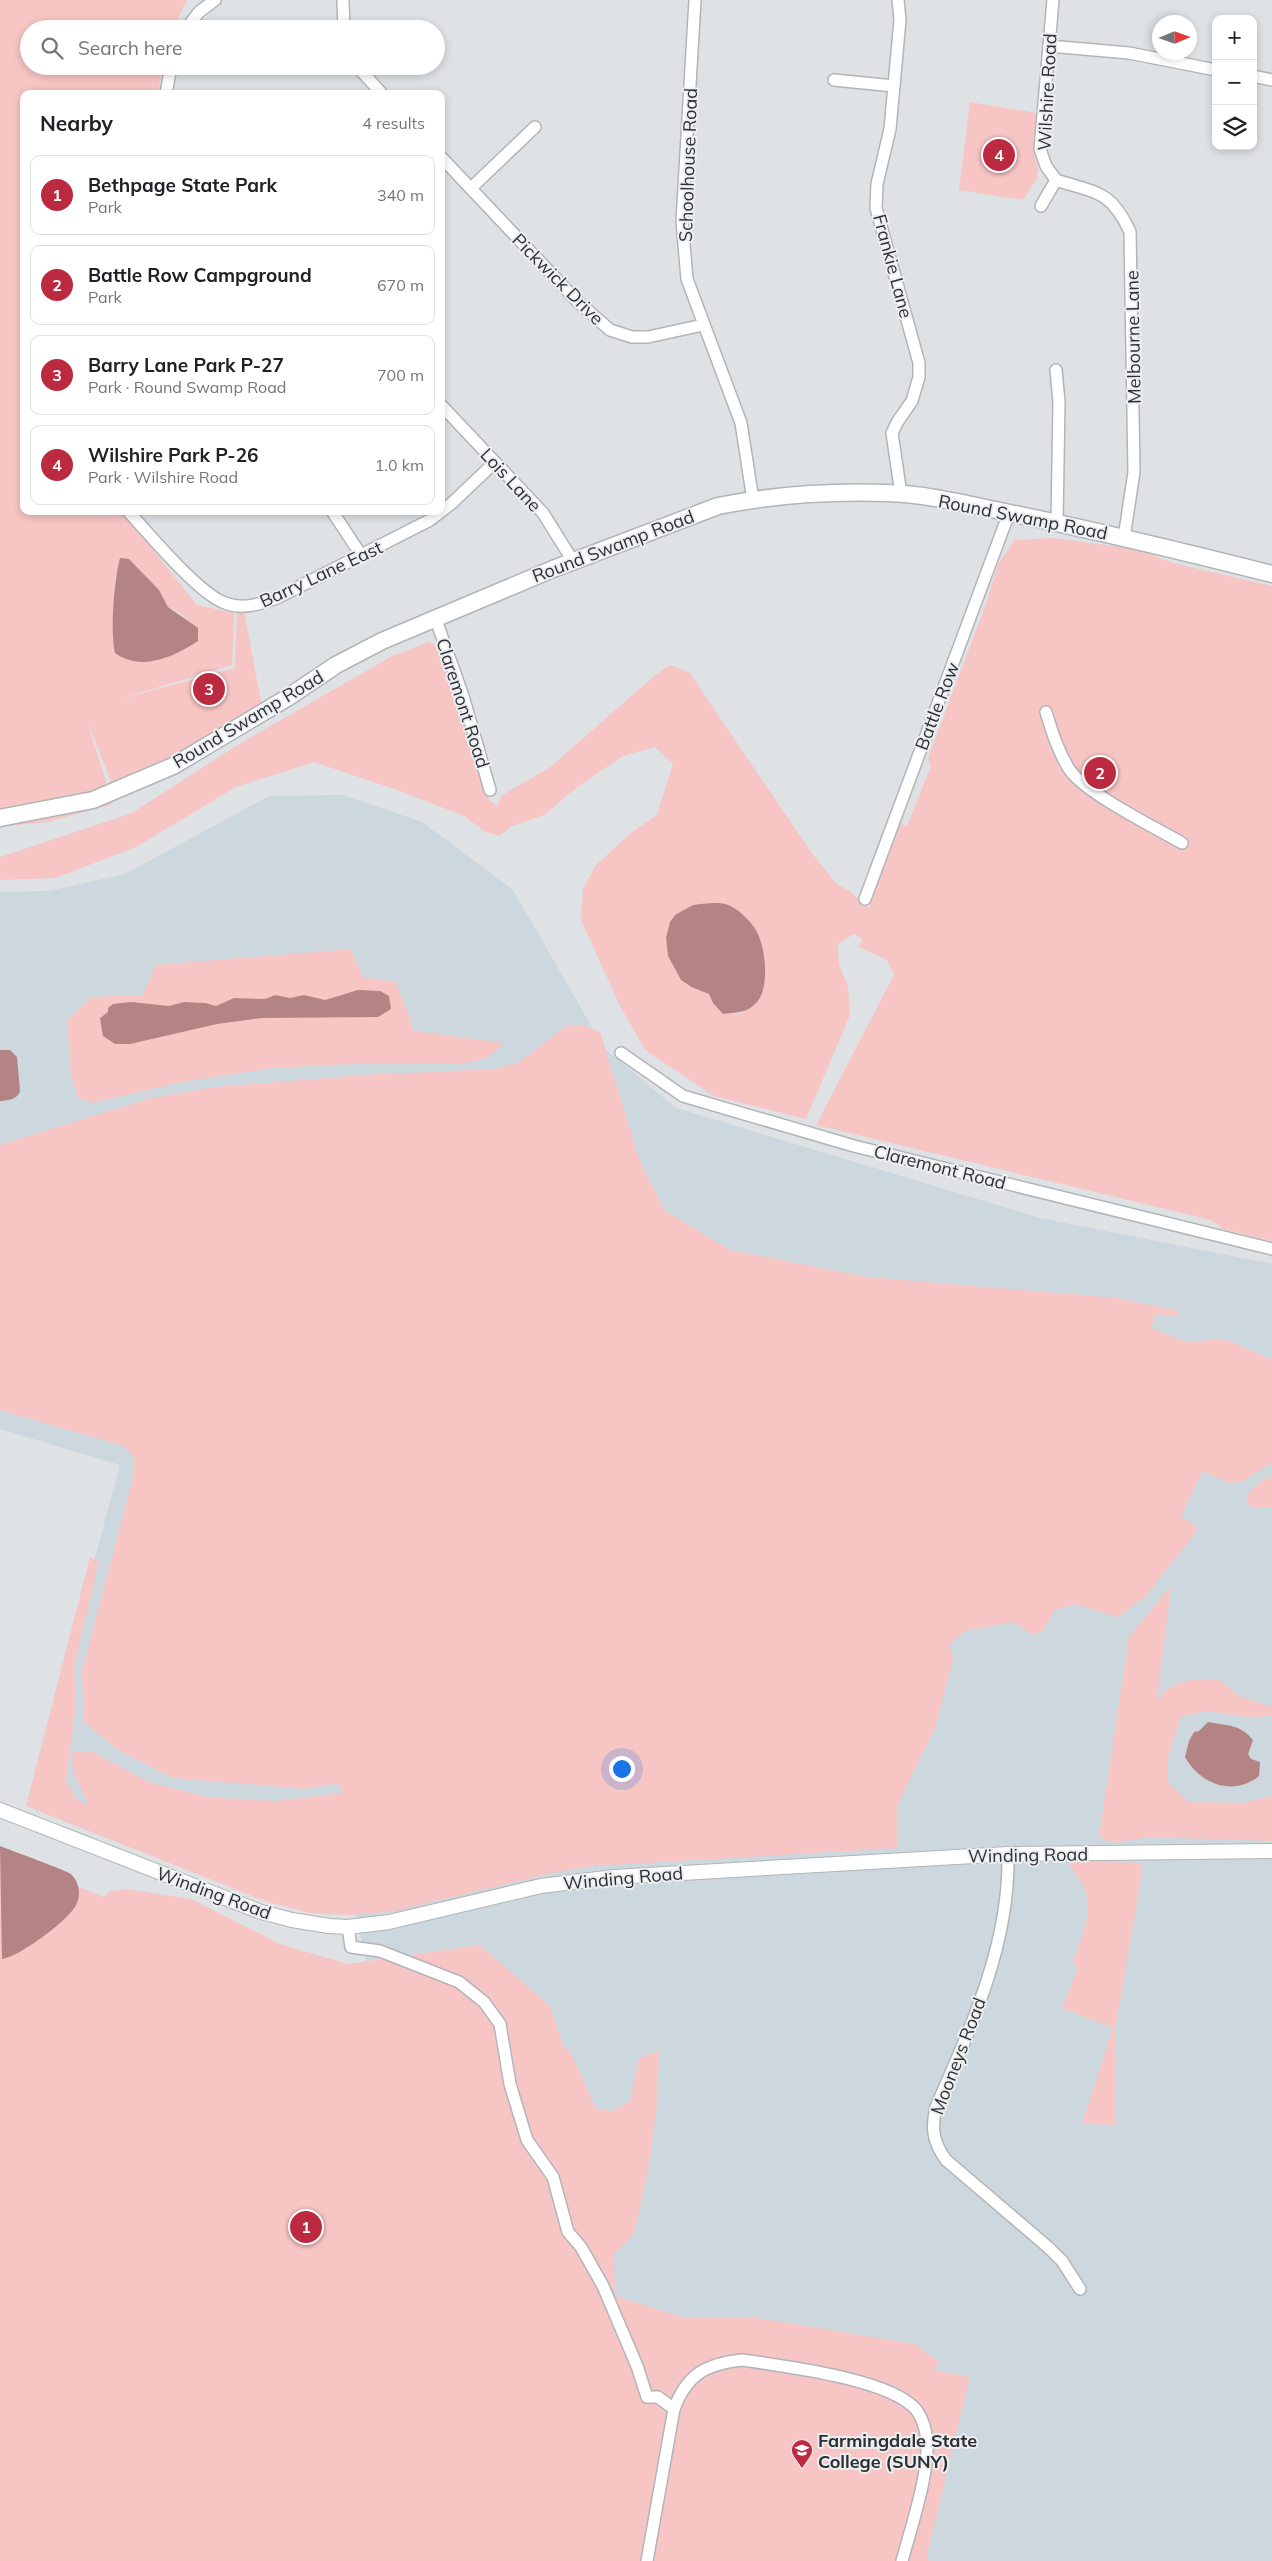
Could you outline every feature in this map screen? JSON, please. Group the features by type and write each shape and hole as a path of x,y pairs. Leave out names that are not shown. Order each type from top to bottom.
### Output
{"main road":[{"name":"Round Swamp Road","path":"0,818 94,800 173,766 286,698 336,665 435,617 572,561 718,506 753,500 832,494 900,494 1057,522 1272,574"}],"street":[{"path":"193,20 199,12 215,0"},
{"path":"343,0 344,20"},
{"name":"Schoolhouse Road","path":"695,0 682,221 687,279 740,423 753,500"},
{"name":"Frankie Lane","path":"898,0 900,20 890,129 877,184 876,208 916,347 920,377 912,401 892,433 900,494"},
{"name":"Wilshire Road","path":"1053,0 1040,149 1046,166 1056,180"},
{"path":"1049,46 1129,53 1212,69"},
{"path":"167,90 169,75"},
{"path":"365,75 378,90"},
{"path":"1257,77 1272,80"},
{"path":"834,80 894,86"},
{"path":"471,188 534,127"},
{"name":"Pickwick Drive","path":"445,161 582,306 610,330 632,338 648,337 704,325"},
{"path":"1041,206 1056,180"},
{"name":"Melbourne Lane","path":"1056,180 1102,194 1121,212 1130,232 1134,472 1124,538"},
{"path":"1056,370 1059,402 1057,522"},
{"name":"Lois Lane","path":"445,409 543,513 572,561"},
{"name":"Barry Lane East","path":"445,508 495,462"},
{"name":"Battle Row","path":"866,899 1010,513"},
{"name":"Barry Lane East","path":"132,515 204,591 225,604 237,606 258,605 277,598 436,515"},
{"path":"335,515 361,555"},
{"name":"Claremont Road","path":"435,617 463,696 490,790"},
{"path":"1046,712 1056,744 1065,762 1070,770 1087,787 1182,843"},
{"name":"Claremont Road","path":"621,1053 683,1096 854,1146 1272,1249"},
{"name":"Winding Road","path":"0,1810 261,1912 310,1923 348,1927 390,1922 569,1881 1008,1854 1272,1851"},
{"name":"Mooneys Road","path":"1008,1854 1008,1873 994,1959 976,2016 936,2107 933,2134 937,2148 946,2160 1049,2248 1062,2261 1080,2289"},
{"path":"348,1927 351,1947 380,1951 459,1982 484,2002 500,2024 510,2084 527,2140 553,2177 568,2232 581,2247 603,2286 637,2366 647,2398 658,2397 674,2408"},
{"path":"647,2561 674,2408 680,2391 691,2378 706,2368 724,2362 742,2360 859,2381 884,2389 912,2405 921,2418 926,2433 927,2449 925,2468 902,2561"}],"shaded area":[{"path":"0,0 187,0 177,20 20,20 20,75 161,75 159,90 20,90 20,515 125,515 197,605 234,613 232,665 113,701 235,668 237,610 244,611 263,712 115,791 87,721 113,804 48,822 0,827","holes":["129,559 159,590 168,607 183,615 198,641 186,649 166,657 113,641 115,577"]},
{"path":"970,102 1037,113 1033,149 1038,169 1037,178 1023,200 959,190"},
{"path":"1052,538 1137,549 1173,563 1272,586 1272,1241 1223,1229 1211,1220 816,1125 894,975 887,960 859,947 862,939 854,934 838,944 839,965 848,986 850,1015 806,1119 714,1096 645,1050 619,1004 581,920 583,889 596,865 631,833 657,815 673,764 655,747 623,756 576,788 544,815 512,826 499,836 484,831 464,816 403,792 314,762 236,787 138,846 56,878 0,880 0,857 132,813 236,746 392,656 429,642 438,646 489,800 497,806 502,795 549,768 654,676 670,665 689,672 813,855 837,884 851,892 869,908 901,823 907,826 931,766 928,758 986,604 998,564 1015,540","holes":["693,905 728,905 748,920 757,1003 742,1013 723,1014 713,1003 709,994 690,987 680,978 670,958 666,938"]},
{"path":"120,558 129,559 159,590 168,607 198,628 198,641 168,657 146,662 125,659 115,653 113,605"},
{"path":"343,795 422,822 513,890 604,1048 676,1108 1040,1218 1272,1264 1272,2561 635,2561 615,2297 610,2158 480,1945 366,1961 353,1904 28,1806 120,1465 0,1429 0,892 49,891 125,874 269,796"},
{"path":"715,903 728,905 745,917 758,934 765,960 765,981 760,998 748,1010 723,1014 713,1003 709,994 691,987 681,980 668,956 666,938 670,922 675,915 693,905"},
{"path":"351,949 363,977 396,982 414,1031 504,1043 487,1058 460,1064 371,1063 273,1068 182,1082 92,1103 78,1098 71,1074 67,1021 91,997 143,995 156,965"},
{"path":"358,990 380,991 389,996 391,1009 378,1017 262,1018 217,1024 130,1044 115,1044 103,1036 100,1018 108,1012 108,1008 113,1004 131,1002 169,1006 184,1002 205,1003 216,1006 234,998 265,999 275,995 290,998 304,995 325,1000"},
{"path":"566,1026 584,1026 600,1032 640,1161 664,1210 730,1250 867,1277 1117,1298 1178,1311 1179,1316 1156,1314 1151,1328 1187,1342 1225,1339 1272,1360 1272,1463 1241,1482 1229,1483 1202,1471 1181,1517 1196,1526 1197,1531 1144,1598 1118,1617 1074,1604 1055,1610 1042,1632 1031,1634 1013,1622 965,1631 949,1644 953,1659 935,1728 898,1804 898,1848 592,1866 555,1872 394,1911 350,1915 310,1913 265,1901 26,1806 90,1557 99,1561 74,1667 76,1704 66,1780 76,1799 89,1805 73,1771 72,1752 91,1751 149,1782 207,1797 275,1801 343,1793 338,1783 306,1789 173,1778 120,1751 84,1722 82,1671 134,1474 133,1457 124,1446 0,1410 0,1145 151,1098 216,1087 362,1075 495,1069 518,1063"},
{"path":"0,1050 10,1050 17,1057 20,1091 15,1098 0,1101"},
{"path":"1272,1476 1272,1507 1250,1508 1246,1495 1263,1480"},
{"path":"1171,1586 1157,1701 1168,1688 1191,1679 1219,1679 1239,1696 1272,1707 1272,1716 1247,1717 1208,1711 1181,1716 1167,1761 1168,1782 1188,1802 1243,1803 1272,1796 1272,1841 1148,1837 1114,1843 1099,1836 1129,1637"},
{"path":"1208,1722 1238,1728 1253,1740 1248,1754 1251,1759 1260,1762 1259,1776 1239,1786 1218,1785 1199,1774 1191,1766 1185,1757 1189,1741 1194,1732 1199,1731"},
{"path":"0,1846 71,1874 76,1880 79,1892 77,1903 73,1910 55,1927 32,1945 10,1957 2,1959"},
{"path":"0,1857 104,1897 110,1891 126,1889 191,1899 280,1944 348,1964 480,1945 550,2006 563,2045 571,2053 596,2109 612,2111 630,2101 639,2059 659,2050 657,2105 649,2167 634,2234 614,2254 615,2296 682,2317 751,2317 914,2344 940,2362 933,2370 970,2377 927,2554 929,2561 0,2561"},
{"path":"1076,1861 1142,1863 1140,1886 1116,2024 1116,2125 1082,2124 1113,2028 1062,2008 1078,1968 1073,1963 1088,1912 1088,1900 1085,1889 1068,1865"}],"place":[{"name":"Wilshire Park P-26","path":"999,155"},
{"name":"Barry Lane Park P-27","path":"209,689"},
{"name":"Battle Row Campground","path":"1100,773"},
{"name":"Bethpage State Park","path":"306,2227"},
{"name":"Farmingdale State College (SUNY)","path":"802,2469"}]}
